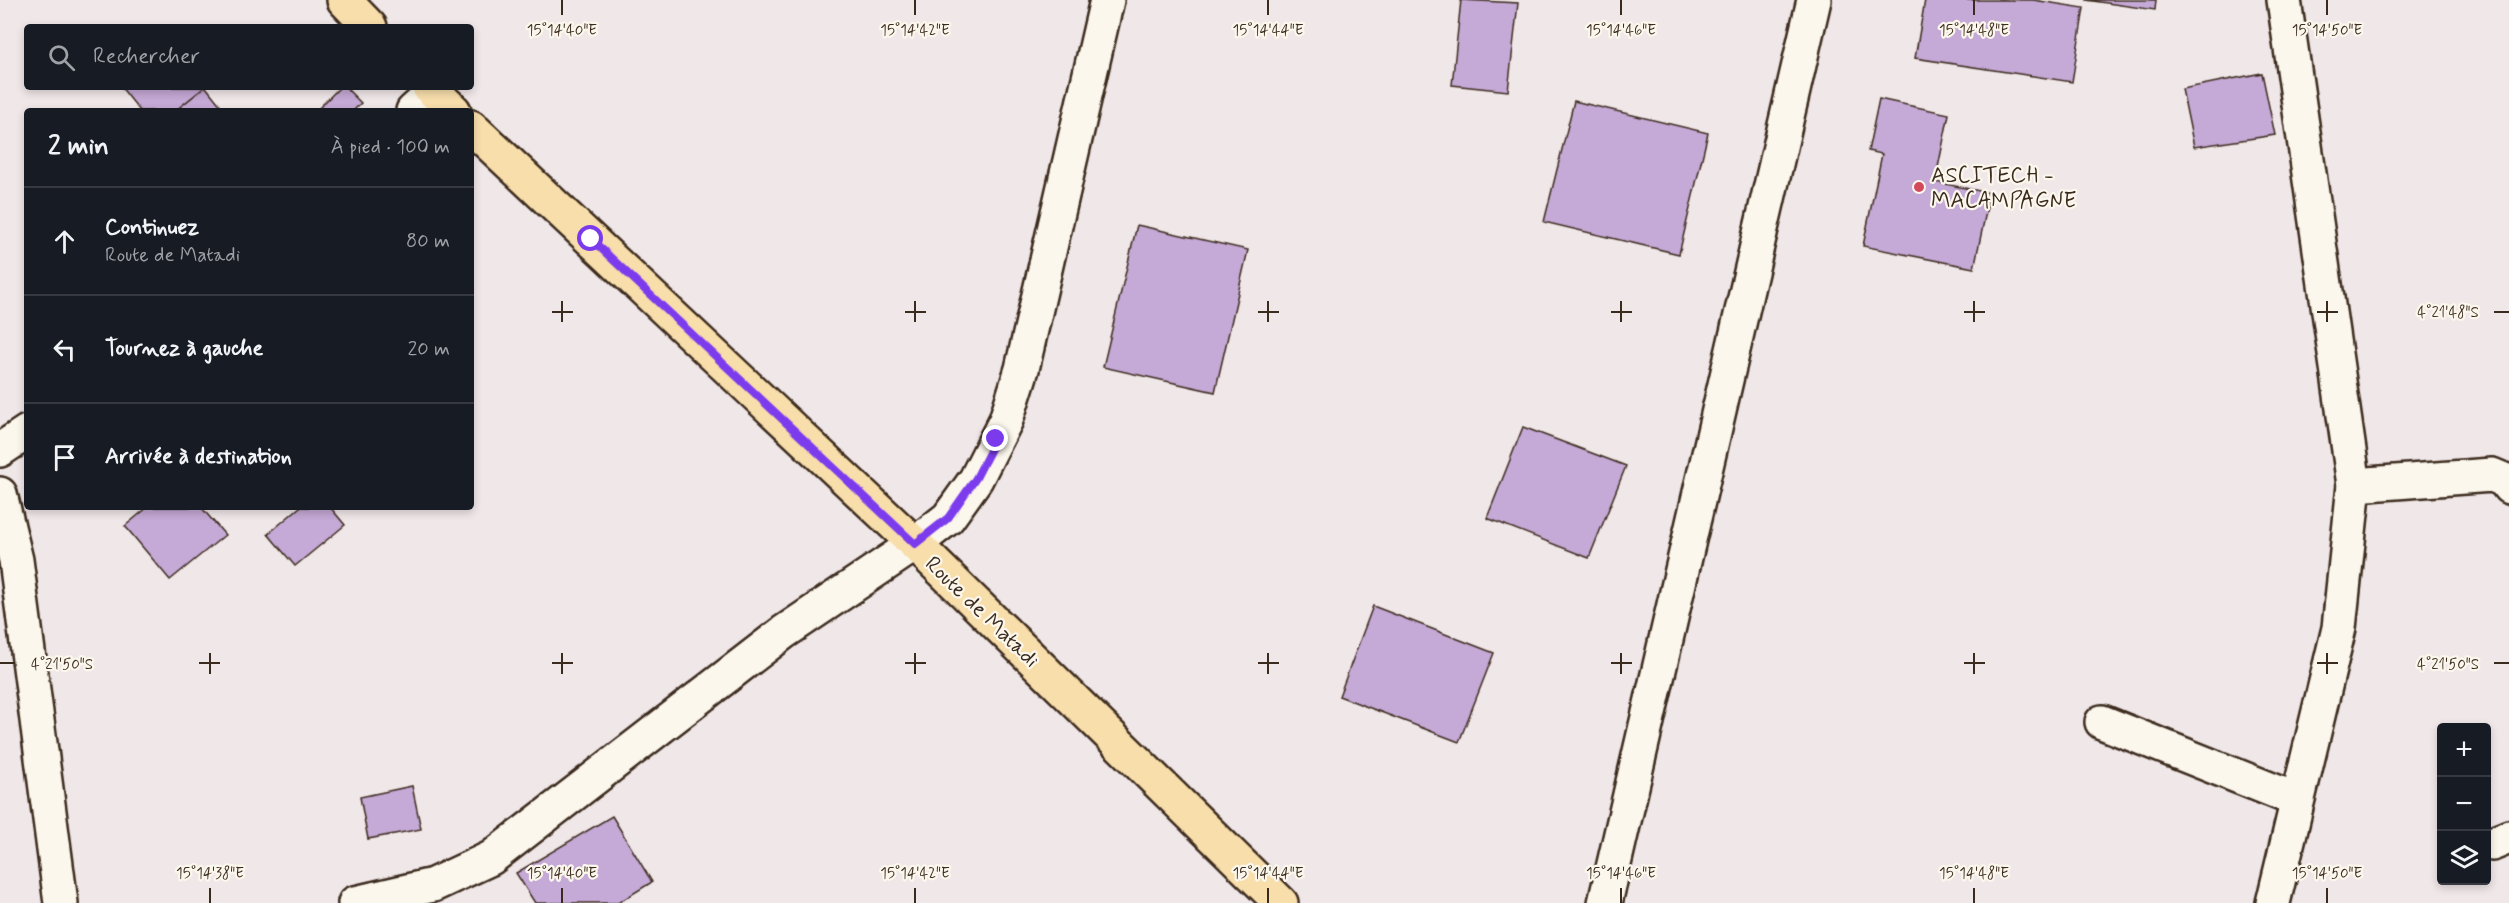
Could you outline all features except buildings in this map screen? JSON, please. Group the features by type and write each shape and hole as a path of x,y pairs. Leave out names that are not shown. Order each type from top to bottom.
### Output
{"main road":[{"path":"344,0 367,24"},
{"name":"Route de Matadi","path":"474,130 915,544 1281,903"}],"street":[{"path":"356,903 433,885 491,858 784,632 915,544 948,518 976,478 1006,420 1022,369 1107,0"},
{"path":"1605,903 1814,0"},
{"path":"2273,903 2342,610 2354,486 2284,0"},
{"path":"0,450 24,434"},
{"path":"2354,486 2492,475 2504,480 2509,487"},
{"path":"0,494 8,561 61,903"},
{"path":"2102,722 2297,800"}],"place":[{"name":"ASCITECH - MACAMPAGNE","path":"1919,187"}],"route":[{"path":"591,239 915,544 948,518 976,478 996,439"}]}
